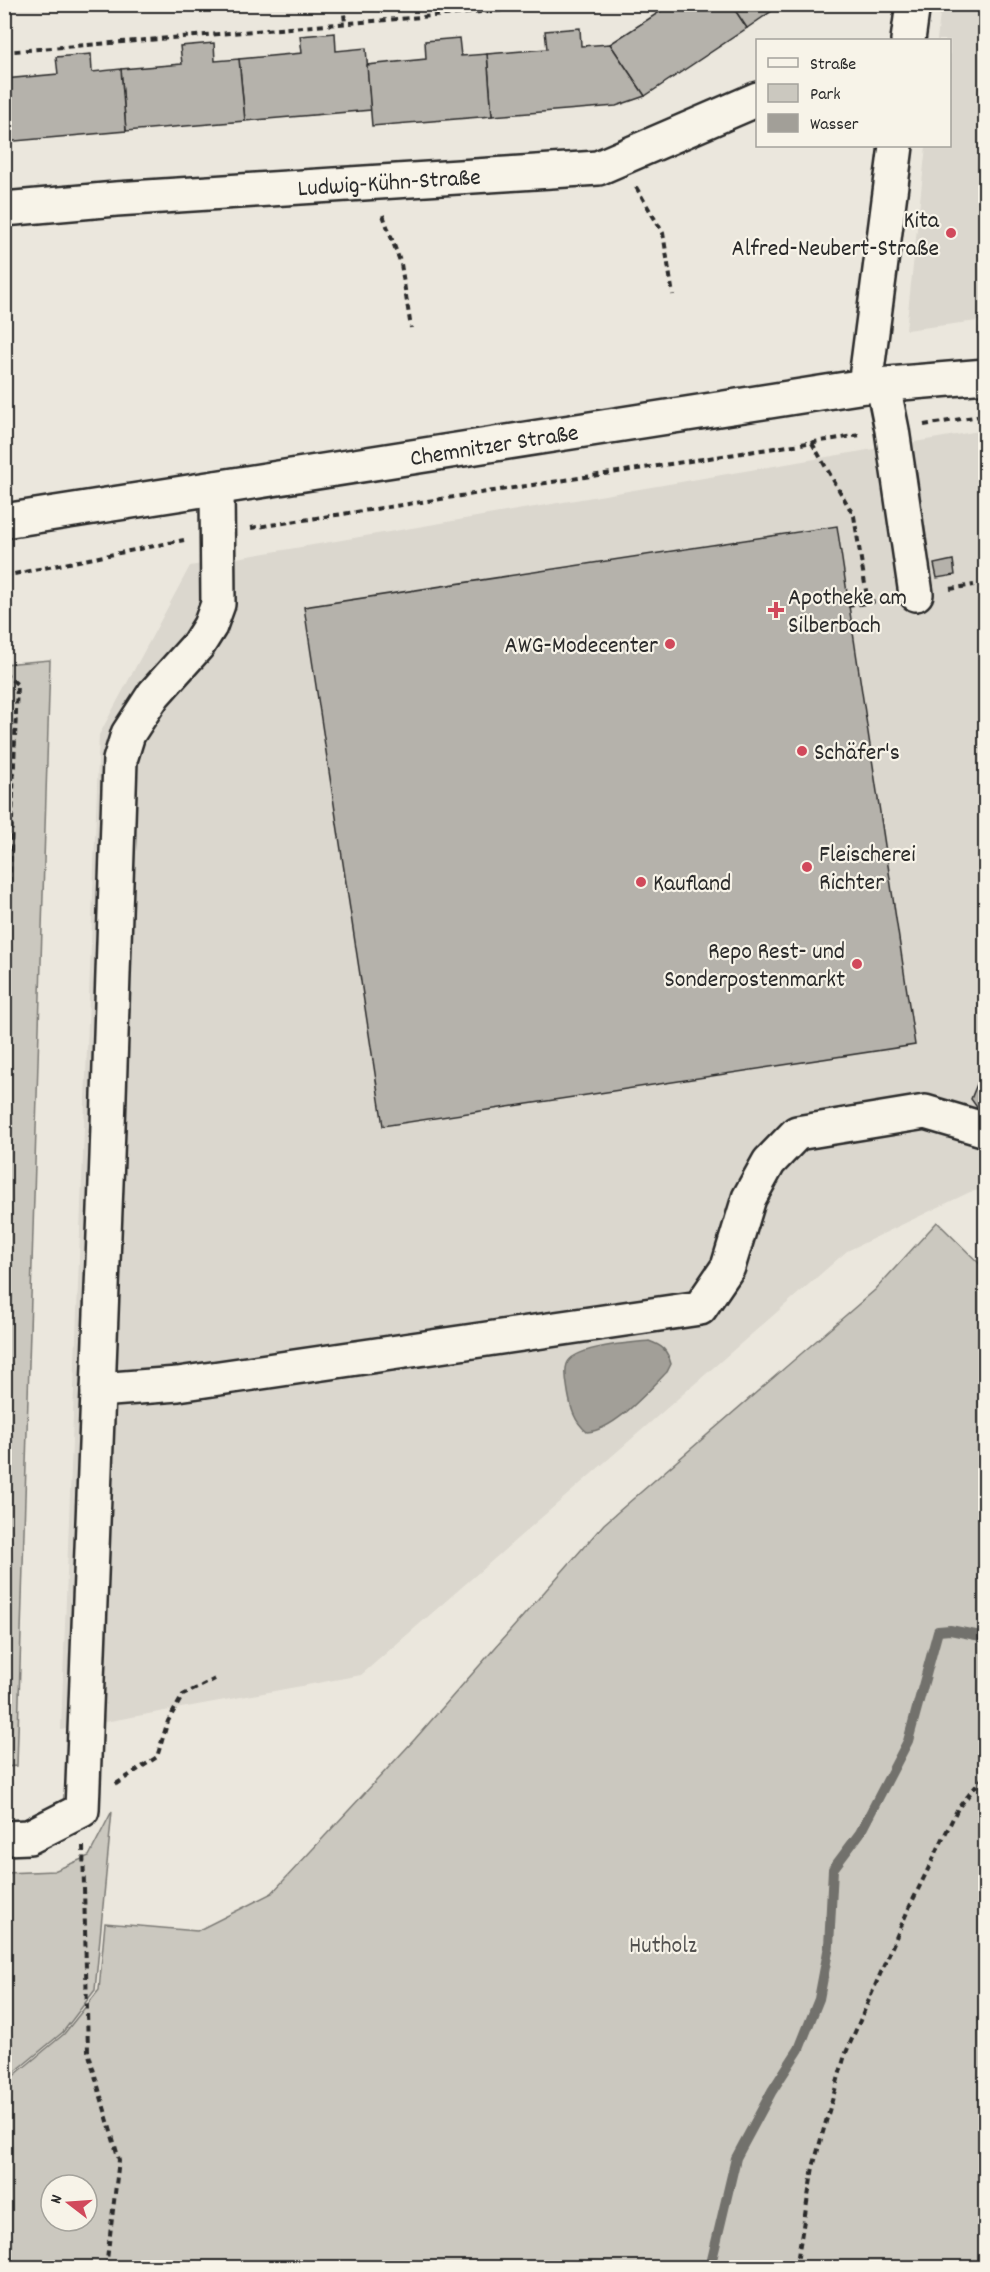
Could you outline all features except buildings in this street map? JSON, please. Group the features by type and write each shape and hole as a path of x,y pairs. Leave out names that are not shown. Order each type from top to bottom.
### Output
{"street":[{"path":"908,39 913,4"},
{"name":"Ludwig-Kühn-Straße","path":"4,209 116,199 598,168 756,100"},
{"path":"896,147 874,386 892,430 916,594"},
{"name":"Chemnitzer Straße","path":"4,521 874,386 986,376"},
{"path":"4,1838 29,1837 82,1810 120,760 128,734 154,694 198,645 210,626 218,604 217,488"},
{"path":"98,1390 178,1384 700,1308 728,1267 749,1198 769,1162 797,1133 925,1112 986,1130"}],"path":[{"path":"343,4 345,23"},
{"path":"4,52 576,4"},
{"path":"619,159 663,232 673,294"},
{"path":"371,183 401,264 411,328"},
{"path":"4,576 217,533 986,415"},
{"path":"812,442 854,516 868,603"},
{"path":"4,673 17,684 4,1037"},
{"path":"106,2268 119,2160 88,2051 82,1810 100,1793 157,1757 168,1721 183,1695 215,1679"},
{"path":"796,2268 813,2166 845,2055 908,1910 958,1808 986,1774"}],"shaded area":[{"name":"Kita Alfred-Neubert-Straße","path":"941,5 985,5 985,320 906,330 926,147 951,147 951,39 937,39"},
{"path":"985,430 985,1189 970,1192 847,1251 361,1675 61,1730 99,735 190,566"}],"green space":[{"path":"50,660 17,1766 5,1767 4,664"},
{"name":"Hutholz","path":"937,1222 986,1270 985,2267 5,2267 5,2083 64,2034 99,1990 105,1923 197,1931 272,1893 415,1739 604,1524 875,1290"},
{"path":"112,1811 95,1990 63,2032 5,2080 5,1873 54,1871 89,1856"}],"water":[{"path":"649,1341 661,1347 668,1355 671,1364 667,1372 620,1417 598,1430 587,1432 579,1424 572,1409 566,1378 567,1364 580,1353 591,1349"}],"waterway":[{"path":"710,2268 736,2158 772,2091 799,2049 819,1999 829,1946 833,1869 860,1833 908,1741 938,1631 950,1630 986,1637"}],"place":[{"name":"Kita Alfred-Neubert-Straße","path":"951,233"},
{"name":"Apotheke am Silberbach","path":"776,610"},
{"name":"AWG-Modecenter","path":"670,644"},
{"name":"Schäfer's","path":"802,751"},
{"name":"Fleischerei Richter","path":"807,867"},
{"name":"Kaufland","path":"641,882"},
{"name":"Repo Rest- und Sonderpostenmarkt","path":"857,964"}]}
